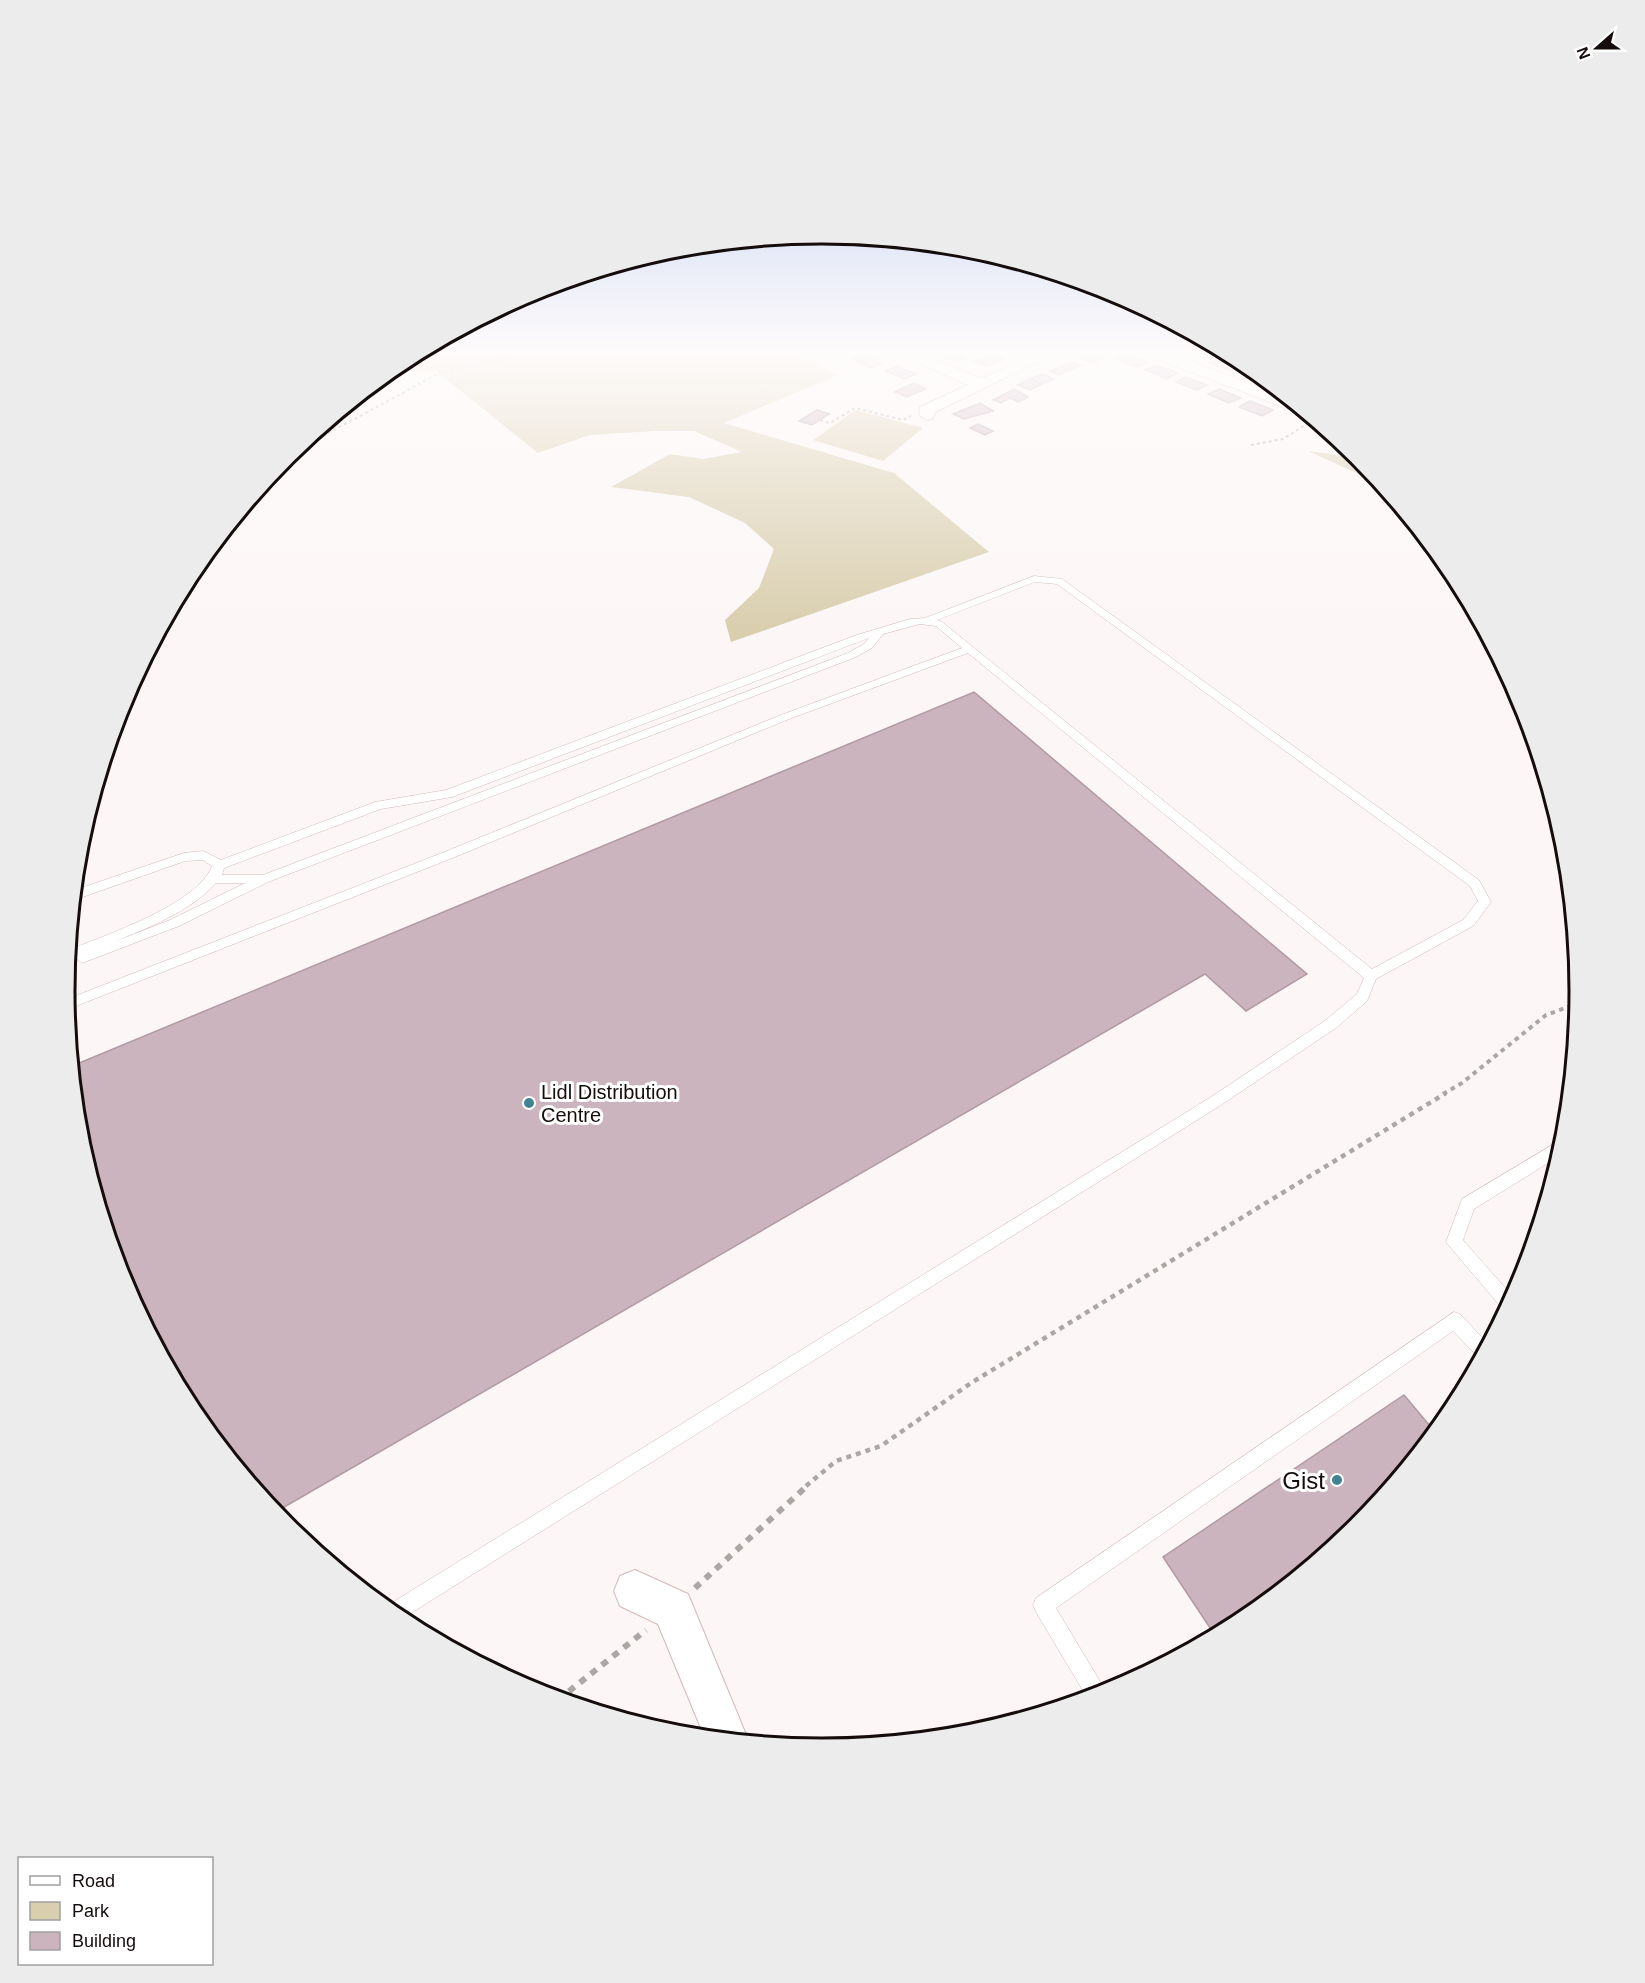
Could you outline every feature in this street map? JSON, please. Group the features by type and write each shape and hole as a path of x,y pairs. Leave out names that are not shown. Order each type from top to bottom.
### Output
{"street":[{"path":"635,1591 673,1609 725,1733"}],"lane":[{"path":"401,1609 1216,1101 1331,1024 1362,997 1371,976 1468,923 1485,902 1475,883 1059,581 1034,579 929,620"},
{"path":"77,952 163,914 197,894 213,879 219,865 379,804 448,794 861,637 878,634 920,619 939,624 1371,976"},
{"path":"76,959 149,936 198,915 264,879 852,655 868,646 878,634"},
{"path":"75,1001 446,855 784,717 969,649"},
{"path":"81,893 184,858 211,856 219,865"},
{"path":"213,879 264,879"},
{"path":"1504,1299 1454,1242 1468,1204 1553,1152"},
{"path":"1093,1688 1043,1605 1454,1320 1480,1347"}],"path":[{"path":"1251,445 1259,444"},
{"path":"567,1693 673,1609 779,1509 836,1461 881,1446 970,1383 1462,1083 1546,1015 1569,1006"}],"green space":[{"path":"526,444 565,444 538,453"},
{"path":"723,444 794,444 894,473 989,552 731,642 725,620 759,588 774,549 745,523 689,497 611,487 670,454 703,459 742,452"},
{"path":"825,444 904,444 883,461"},
{"path":"1308,451 1344,457 1363,476"}],"building":[{"name":"Lidl Distribution Centre","path":"974,692 1307,974 1246,1011 1205,974 283,1508 229,1447 175,1365 152,1322 132,1278 100,1185 89,1137 79,1063"},
{"name":"Gist","path":"1404,1395 1430,1426 1385,1484 1315,1554 1278,1585 1211,1630 1163,1557"}],"place":[{"name":"Lidl Distribution Centre","path":"529,1103"},
{"name":"Gist","path":"1337,1480"}]}
